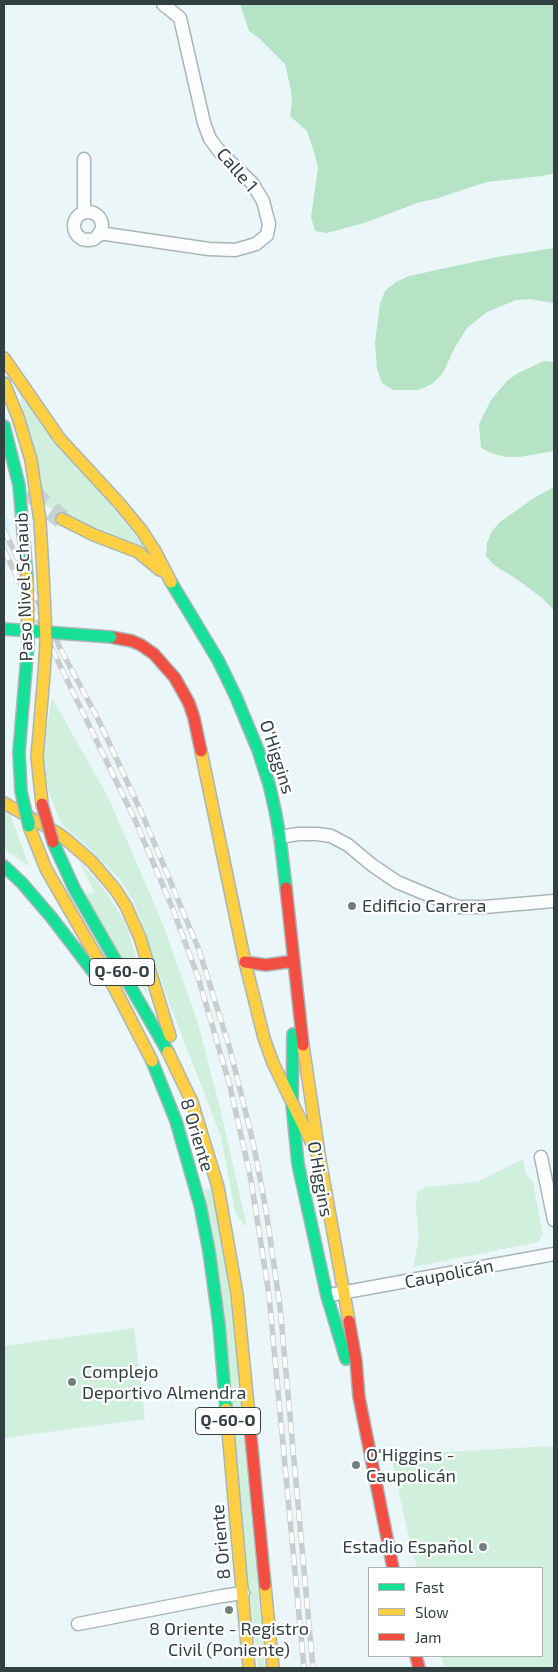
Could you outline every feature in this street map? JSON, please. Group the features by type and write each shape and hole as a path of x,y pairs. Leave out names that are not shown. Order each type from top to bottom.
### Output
{"main road":[{"path":"4,358 60,439 133,520 155,551 171,582"},
{"name":"Paso Nivel Schaub","path":"5,385 25,440 34,477 40,521 46,641 42,699"},
{"name":"Paso Nivel Schaub","path":"4,426 19,485 27,577 28,644"},
{"path":"62,519 94,535 120,536 130,547 145,556 171,582"},
{"path":"120,536 133,520"},
{"name":"O'Higgins","path":"171,582 218,660 248,723 269,784 280,837 302,1038 320,1160 356,1361 359,1397 393,1567"},
{"path":"4,629 111,637 141,645 154,654 175,678 189,702 245,962 268,1051 320,1160"},
{"name":"8 Oriente","path":"28,644 19,752 21,791 29,826 46,869 108,976 154,1066 176,1121 205,1226 219,1325 249,1668"},
{"name":"8 Oriente","path":"42,699 37,757 42,804 53,842 74,888 166,1047 192,1102 218,1187 234,1273 242,1336 274,1668"},
{"path":"4,803 56,832 84,854 100,871 120,898 135,925 142,944 155,992 192,1102"},
{"path":"4,866 22,883 52,918 136,1029"},
{"path":"245,962 266,965 294,961"},
{"name":"O'Higgins","path":"294,961 292,1104 298,1164 327,1296 359,1397"}],"street":[{"path":"163,4 180,18"},
{"path":"179,4 180,18"},
{"name":"Calle 1","path":"84,158 84,212 74,221 76,234 82,238 94,238 99,233 209,249 235,250 256,244 267,234 269,224 263,201 252,183 220,152 210,139 204,123 180,18"},
{"path":"84,212 92,212 99,217 102,225 99,233"},
{"path":"280,837 298,834 330,836 348,845 377,869 397,882 450,904 470,907 554,901"},
{"path":"541,1157 554,1220"},
{"name":"Caupolicán","path":"327,1296 554,1254"},
{"path":"78,1624 243,1593"}],"shaded area":[{"path":"4,510 10,523 5,573 4,570"}],"green space":[{"path":"240,4 554,4 554,173 487,182 420,202 364,223 327,233 315,231 311,217 318,167 307,131 290,116 291,90 285,64 259,38 249,31"},
{"path":"554,248 554,303 530,299 516,300 487,312 467,328 454,349 443,373 432,384 419,390 393,390 382,383 377,369 375,343 380,304 385,291 396,282 409,276 497,257"},
{"path":"544,361 554,362 554,451 520,457 507,457 481,448 479,424 491,400 507,381 518,373"},
{"path":"19,390 145,547 71,519 43,504"},
{"path":"554,487 554,610 542,598 518,580 494,565 486,556 487,543 492,531 500,522 534,498"},
{"path":"52,698 108,797 162,922 197,1020 220,1108 247,1227 239,1219 235,1211 221,1137 169,1002 134,902 119,878 87,846 62,825 55,809 49,792 42,757"},
{"path":"4,809 10,813 29,866 4,849"},
{"path":"79,861 103,888 125,922 148,995 125,963 85,895 95,893"},
{"path":"523,1159 526,1174 533,1182 543,1235 538,1242 413,1267 419,1239 416,1208 417,1192 426,1187 477,1182"},
{"path":"213,1188 232,1311 265,1668 258,1668 205,1189"},
{"name":"Complejo Deportivo Almendra","path":"134,1328 145,1419 4,1438 4,1346"},
{"name":"Estadio Español","path":"554,1446 554,1668 445,1668 441,1657 543,1657 543,1567 417,1567 391,1455"}],"tunnel":[{"path":"30,490 43,504 62,519"}],"railway":[{"path":"4,530 61,650 98,719 143,816 199,950 230,1049 253,1142 266,1210 280,1307 313,1668"},
{"path":"4,550 135,820 172,907 198,977 230,1086 251,1180 269,1295 304,1668"}],"traffic: fast":[{"path":"4,426 19,485 27,577"},
{"path":"171,582 218,660 258,750 275,810 286,888"},
{"path":"4,629 111,637"},
{"path":"21,791 19,752 28,644"},
{"path":"21,791 29,826"},
{"path":"53,842 74,888 168,1052"},
{"path":"4,866 22,883 52,918 94,973"},
{"path":"293,1034 292,1104 298,1164 327,1296 346,1359"},
{"path":"152,1061 176,1121 200,1205 209,1251 219,1325 226,1409"}],"traffic: slow":[{"path":"4,358 60,439 142,531 171,582"},
{"path":"4,383 18,417 31,460 40,521 44,590"},
{"path":"62,519 94,535 138,552 160,570"},
{"path":"27,577 28,643"},
{"path":"44,590 46,641 44,675"},
{"path":"42,804 37,757 44,675"},
{"path":"201,751 245,962 264,1038 273,1063 320,1160"},
{"path":"4,803 67,840 92,862 115,889 126,906 140,938 170,1036"},
{"path":"29,826 46,869 115,989 152,1061"},
{"path":"303,1045 320,1160 349,1321"},
{"path":"168,1052 192,1102 218,1187 237,1294 249,1416"},
{"path":"226,1409 249,1668"},
{"path":"265,1585 273,1668"}],"traffic: jam":[{"path":"111,637 132,641 141,645 154,654 175,678 189,703 201,751"},
{"path":"42,804 53,842"},
{"path":"286,888 303,1045"},
{"path":"245,962 266,965 294,961"},
{"path":"349,1321 356,1361 359,1397 393,1567"},
{"path":"249,1416 265,1585"},
{"path":"416,1657 419,1668"}],"place":[{"name":"Edificio Carrera","path":"352,906"},
{"name":"Complejo Deportivo Almendra","path":"72,1382"},
{"name":"O'Higgins - Caupolicán","path":"356,1465"},
{"name":"Estadio Español","path":"483,1547"},
{"name":"8 Oriente - Registro Civil (Poniente)","path":"229,1610"}]}
